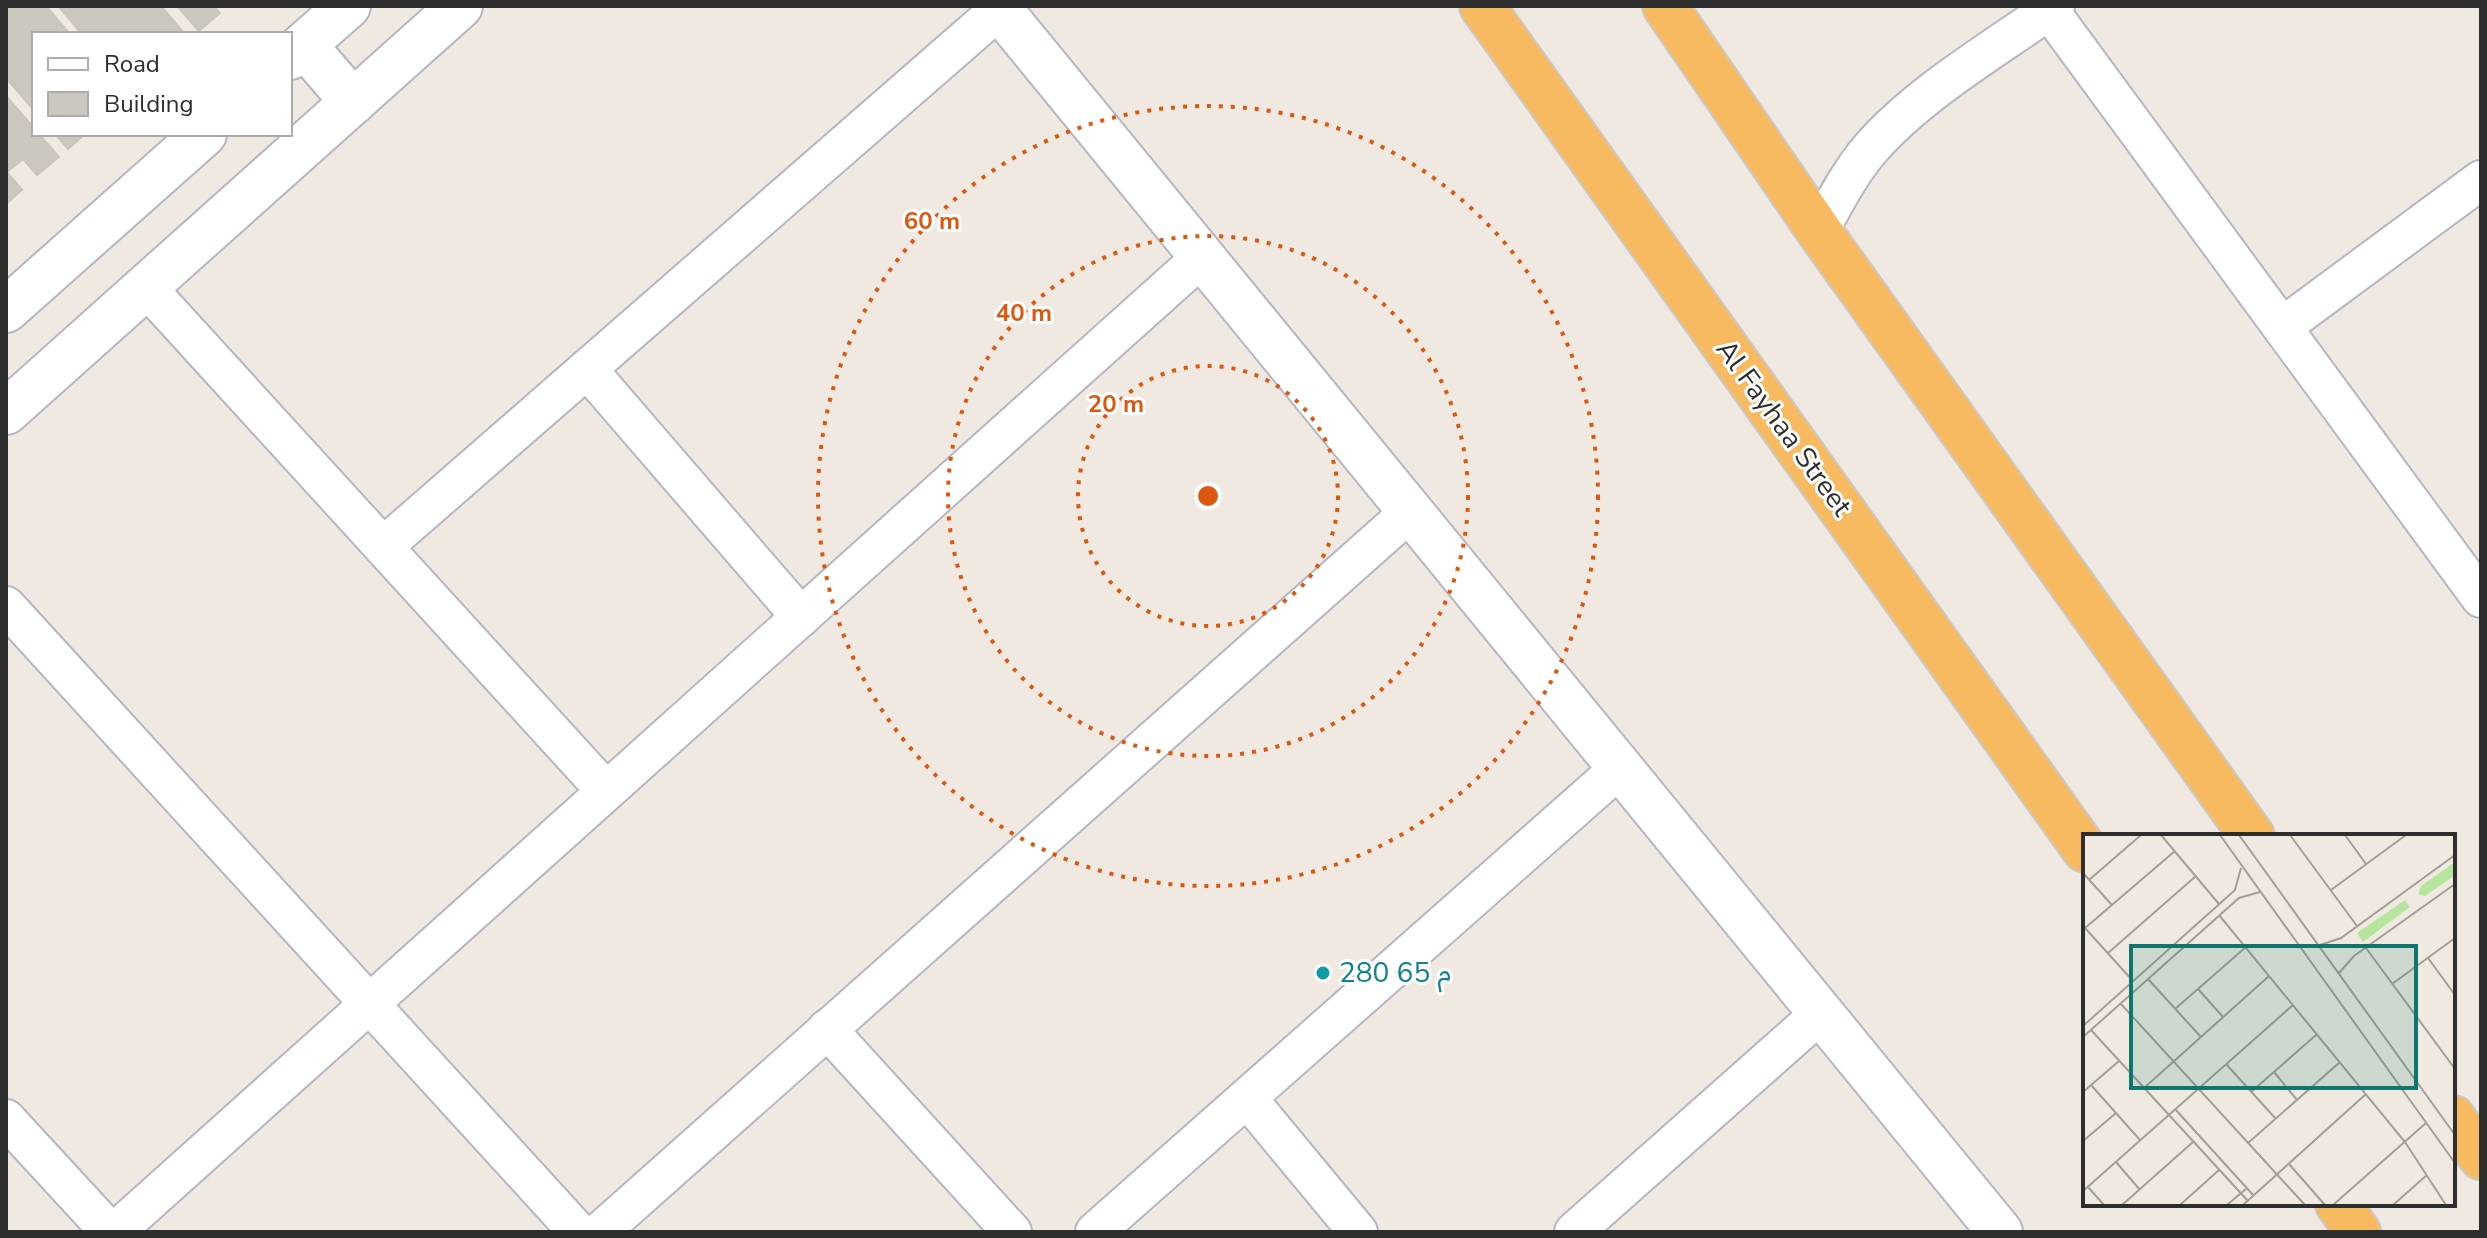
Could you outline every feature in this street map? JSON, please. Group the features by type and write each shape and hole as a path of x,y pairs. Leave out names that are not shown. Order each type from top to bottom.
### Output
{"highway":[{"name":"Al Fayhaa Street","path":"1482,6 2083,847"},
{"path":"1665,6 1819,231 2251,834"},
{"path":"2455,1121 2481,1157"},
{"path":"2339,1206 2358,1232"}],"street":[{"path":"348,6 297,51 353,102"},
{"path":"6,412 460,6"},
{"path":"384,546 998,8 2000,1232"},
{"path":"1819,231 1843,188 1871,148 1944,85 2052,8 2481,598"},
{"path":"10,299 202,136"},
{"path":"2282,327 2481,180"},
{"path":"6,1119 112,1232 1202,257"},
{"path":"146,287 606,791"},
{"path":"587,369 801,617"},
{"path":"600,1232 1411,511"},
{"path":"6,606 578,1232"},
{"path":"1095,1232 1620,768"},
{"path":"1574,1232 1821,1013"},
{"path":"827,1029 1012,1232"},
{"path":"1247,1098 1358,1232"}],"building":[{"path":"6,6 46,6 68,32 32,32 32,108 6,78"},
{"path":"58,6 161,6 183,32 80,32"},
{"path":"177,6 214,6 220,13 199,31"},
{"path":"6,96 32,126 32,136 41,136 59,157 37,175 23,159 7,172 22,190 6,204"},
{"path":"57,136 83,136 68,149"}],"place":[{"name":"280 م 65","path":"1323,973"}]}
